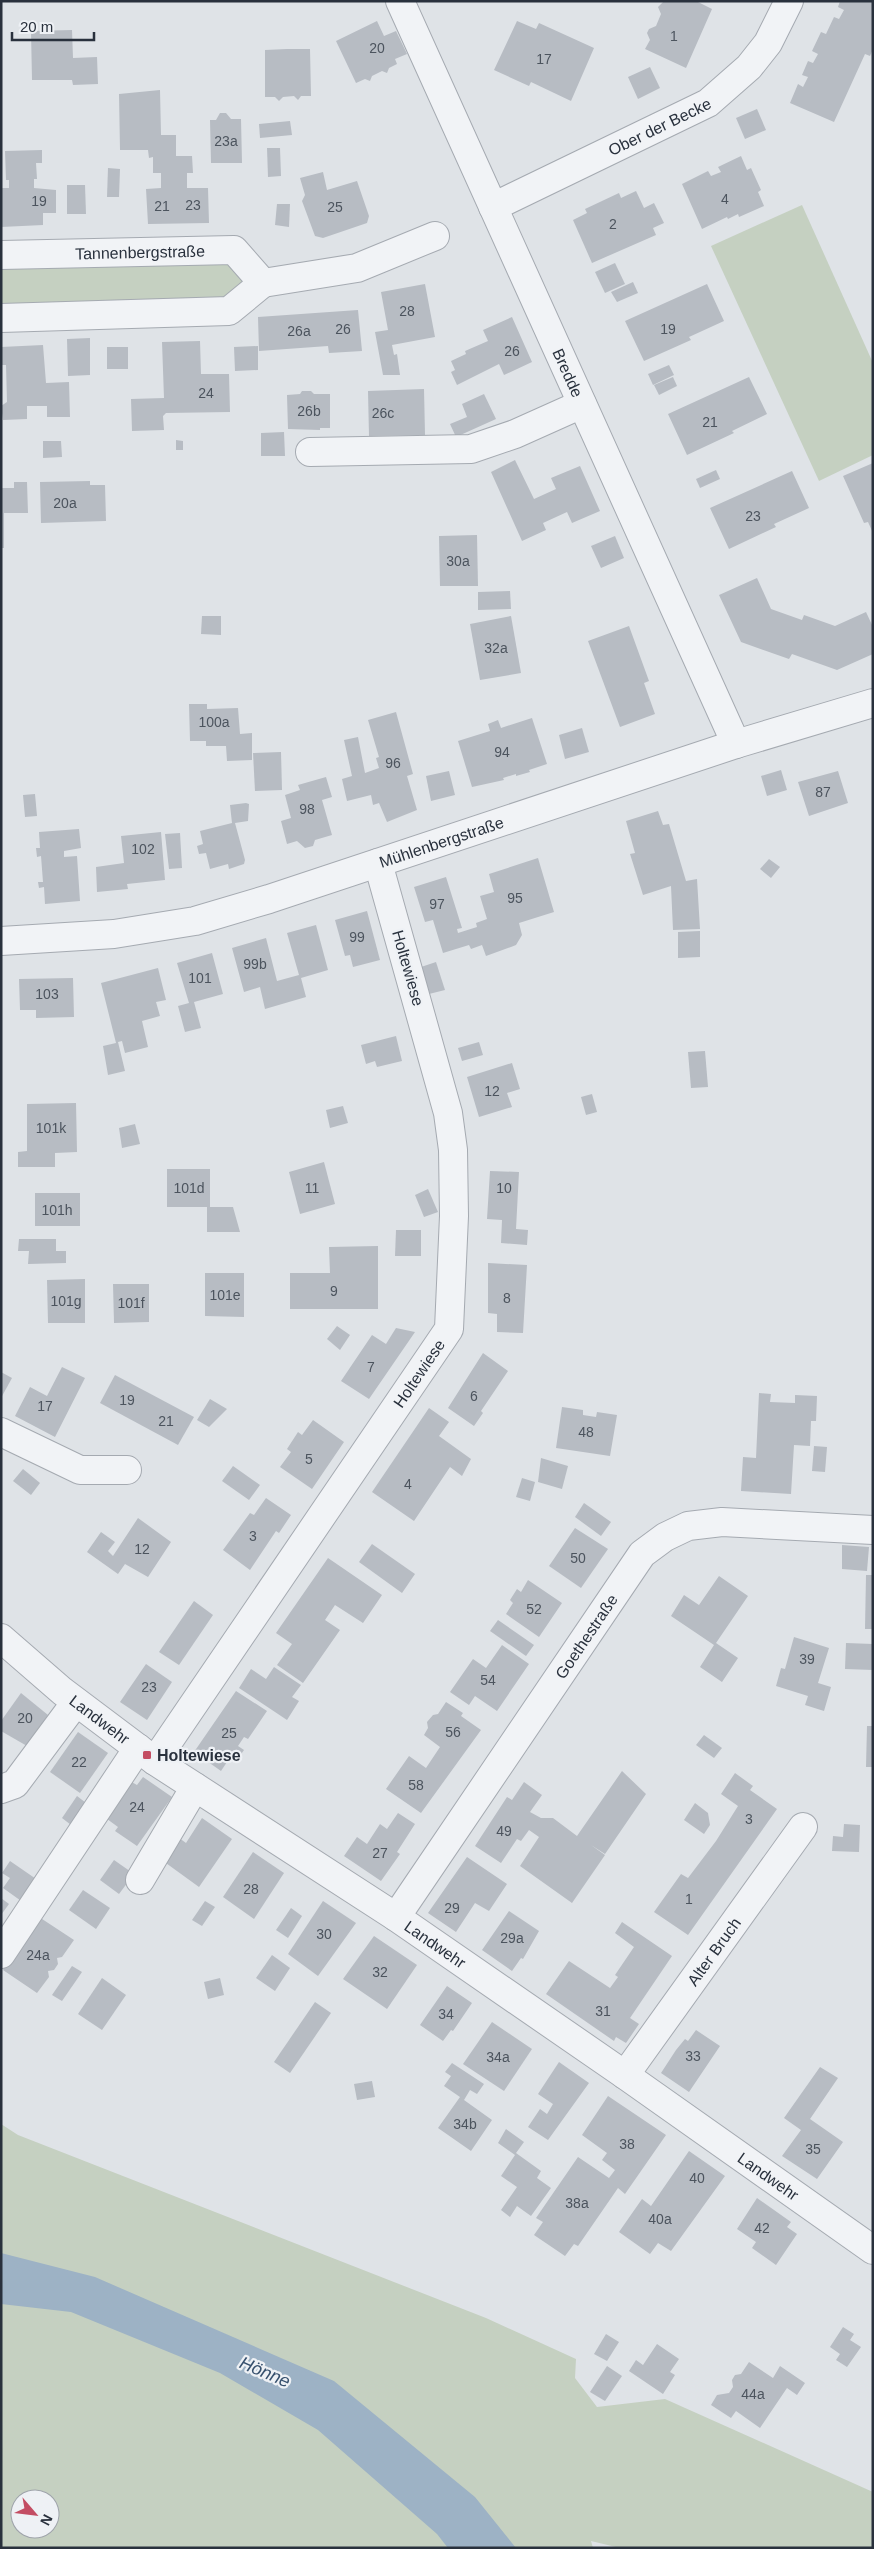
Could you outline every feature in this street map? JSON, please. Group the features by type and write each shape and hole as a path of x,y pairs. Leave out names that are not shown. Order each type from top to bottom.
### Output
{"street":[{"name":"Bredde","path":"400,1 736,744"},
{"name":"Ober der Becke","path":"493,207 708,103 743,72 768,43 789,1"},
{"path":"1,318 229,312 264,283 357,268 435,236"},
{"name":"Tannenbergstraße","path":"1,255 234,250 264,283"},
{"path":"310,452 472,450 515,434 582,404"},
{"name":"Mühlenbergstraße","path":"1,941 114,934 195,921 378,863 736,744 873,703"},
{"name":"Holtewiese","path":"1,1954 146,1755 449,1329 454,1216 453,1150 448,1113 378,863"},
{"path":"1,1432 80,1470 126,1470"},
{"name":"Goethestraße","path":"396,1917 642,1554 664,1537 688,1526 722,1522 873,1530"},
{"name":"Landwehr","path":"1,1638 76,1702 146,1755 396,1917 626,2075 873,2250"},
{"path":"3,1791 15,1784 76,1702"},
{"path":"140,1880 195,1787"},
{"name":"Alter Bruch","path":"626,2075 803,1827"}],"green space":[{"path":"802,205 873,363 873,455 819,481 711,246"},
{"path":"231,256 255,282 226,307 1,311 1,260"},
{"path":"1,2124 18,2135 486,2318 576,2359 575,2378 597,2407 665,2399 873,2492 873,2548 620,2548 591,2541 593,2548 1,2548"}],"water":[{"name":"Hönne","path":"1,2253 95,2277 334,2381 475,2497 516,2548 448,2548 437,2534 318,2430 220,2373 71,2312 1,2304"}],"building":[{"path":"664,1 696,1 712,9 686,68 645,49 650,40 647,33 649,29 656,26 661,14 658,7"},
{"path":"840,1 873,1 873,49 870,56 865,54 834,122 790,103 798,84 803,87 808,77 802,75 808,61 813,63 818,54 812,51 821,32 826,34 834,17 839,19 844,10 838,7"},
{"path":"377,21 384,36 396,31 407,54 395,59 397,64 389,68 387,73 382,71 372,76 370,81 365,79 356,83 336,41"},
{"path":"517,21 536,29 539,23 594,48 571,101 531,82 529,86 494,70"},
{"path":"72,30 73,58 97,57 98,84 73,85 72,80 32,80 31,31"},
{"path":"310,49 311,96 301,96 298,100 294,96 283,97 279,101 275,97 265,97 265,50"},
{"path":"650,67 660,88 638,99 628,77"},
{"path":"160,90 161,135 176,135 176,156 192,156 193,173 187,173 187,188 208,188 209,223 148,224 146,189 161,188 161,173 153,173 153,157 149,158 148,150 120,150 119,94"},
{"path":"757,109 766,130 745,139 736,118"},
{"path":"220,113 226,113 231,119 241,119 242,163 211,163 210,120 216,120"},
{"path":"290,121 292,135 260,138 259,124"},
{"path":"267,148 280,148 281,176 268,177"},
{"path":"42,150 42,163 36,163 37,179 34,179 34,188 56,190 56,213 43,213 43,225 1,227 1,188 9,188 9,180 6,180 5,151"},
{"path":"741,156 747,170 751,168 761,190 758,192 764,206 739,217 738,214 728,219 727,217 702,229 682,184 708,171 711,176 721,172 718,167"},
{"path":"108,168 120,169 119,197 107,197"},
{"path":"323,172 327,190 357,181 369,216 367,223 323,238 315,236 302,201 305,195 300,178"},
{"path":"67,185 85,185 86,214 67,214"},
{"path":"636,191 644,208 654,203 664,223 653,228 656,235 592,263 573,220 587,213 585,209 619,193 621,198"},
{"path":"277,204 290,204 289,227 275,225"},
{"path":"615,263 625,284 605,293 595,272"},
{"path":"633,282 638,293 617,302 611,292"},
{"path":"425,284 435,337 392,345 394,355 397,354 400,375 383,375 375,332 388,330 381,292"},
{"path":"707,284 724,321 689,337 691,340 644,361 625,321"},
{"path":"358,310 362,351 329,353 328,346 259,351 258,317"},
{"path":"512,317 532,362 504,375 499,364 457,385 451,372 455,370 451,361 466,354 465,351 488,341 483,330"},
{"path":"90,338 90,375 68,376 67,339"},
{"path":"200,341 201,374 229,374 230,412 166,413 163,416 164,430 132,431 131,399 164,398 162,342"},
{"path":"43,345 46,383 69,382 70,417 47,417 47,406 27,406 27,419 3,420 1,406 7,402 6,365 1,365 1,347"},
{"path":"258,346 258,370 235,371 234,347"},
{"path":"107,347 128,347 128,369 107,369"},
{"path":"669,365 674,375 653,385 648,374"},
{"path":"673,377 677,386 659,395 654,385"},
{"path":"749,377 767,414 732,431 734,433 687,455 668,414"},
{"path":"424,389 425,435 369,436 368,391"},
{"path":"302,391 311,391 314,394 330,394 330,428 320,428 320,430 288,429 287,395 300,394"},
{"path":"484,394 496,419 456,437 450,424 467,417 462,404"},
{"path":"284,432 285,456 261,456 261,433"},
{"path":"176,440 183,441 183,450 176,450"},
{"path":"43,441 61,441 62,457 43,458"},
{"path":"515,460 534,499 556,489 551,478 580,466 600,511 572,523 567,512 543,523 546,530 522,541 491,472"},
{"path":"873,463 873,533 868,522 864,523 843,476"},
{"path":"716,470 720,479 700,488 696,479"},
{"path":"792,471 809,508 774,524 776,527 729,549 710,508"},
{"path":"90,481 90,485 105,485 106,521 41,523 40,482"},
{"path":"14,482 27,482 28,513 4,513 4,548 1,548 1,488 14,488"},
{"path":"477,535 478,586 440,586 439,536"},
{"path":"615,536 624,558 601,568 591,546"},
{"path":"757,578 771,609 802,620 804,615 835,626 866,612 873,627 873,654 837,670 792,654 789,659 741,642 719,595"},
{"path":"510,591 511,609 478,610 478,592"},
{"path":"202,616 221,616 221,635 201,634"},
{"path":"511,616 521,673 480,680 470,624"},
{"path":"629,626 649,681 644,683 655,714 620,727 588,641"},
{"path":"189,704 207,704 207,709 238,708 240,734 252,733 252,760 227,761 226,746 206,746 206,741 190,741"},
{"path":"396,712 413,774 407,776 417,810 387,822 379,803 373,805 371,795 347,801 342,779 352,776 344,740 358,737 365,773 379,768 376,758 379,757 368,720"},
{"path":"532,718 547,764 529,770 530,772 503,778 504,780 472,787 458,741 490,731 488,724 498,720 501,728"},
{"path":"582,728 589,752 565,759 559,735"},
{"path":"281,752 282,790 255,791 253,753"},
{"path":"781,770 787,790 767,796 761,776"},
{"path":"449,771 455,795 431,801 426,776"},
{"path":"838,771 848,803 809,816 798,782"},
{"path":"326,777 332,797 322,800 332,835 315,840 313,846 305,848 297,841 287,844 281,821 291,818 285,795 300,790 298,785"},
{"path":"35,794 37,816 25,817 23,795"},
{"path":"249,804 248,821 235,823 245,860 244,864 229,869 228,864 210,869 206,853 199,854 197,846 203,844 200,831 232,823 230,805"},
{"path":"658,811 663,825 669,824 686,881 697,879 700,929 673,930 671,886 643,895 630,854 635,853 626,821"},
{"path":"79,829 81,848 64,851 64,857 77,856 80,901 45,904 44,887 39,888 38,882 43,882 41,856 37,857 36,848 40,848 39,832"},
{"path":"161,832 165,880 127,884 128,889 97,892 96,867 124,863 121,836"},
{"path":"180,833 182,868 169,869 165,834"},
{"path":"538,858 554,912 519,923 522,935 516,945 511,947 486,956 482,945 471,949 469,945 443,953 433,920 425,922 414,887 446,877 462,928 457,929 458,933 477,927 476,923 487,919 480,896 494,892 489,874"},
{"path":"769,859 780,867 771,878 760,869"},
{"path":"367,911 380,960 353,967 350,955 345,956 335,920"},
{"path":"316,925 328,970 301,978 306,997 265,1009 260,987 244,992 232,948 266,938 277,981 299,975 287,933"},
{"path":"700,931 700,957 678,958 678,932"},
{"path":"212,953 223,994 194,1002 201,1028 185,1032 178,1006 189,1003 177,963"},
{"path":"436,962 445,990 429,994 421,967"},
{"path":"158,968 166,1000 156,1002 160,1016 142,1021 148,1047 125,1053 122,1041 118,1042 125,1071 108,1075 103,1046 116,1043 101,983"},
{"path":"73,978 74,1017 36,1018 36,1010 20,1010 19,979"},
{"path":"396,1036 402,1061 377,1067 375,1061 366,1064 361,1045"},
{"path":"479,1042 483,1055 462,1061 458,1048"},
{"path":"705,1051 708,1087 691,1088 688,1052"},
{"path":"512,1063 520,1089 507,1093 512,1107 479,1117 467,1077"},
{"path":"592,1094 597,1112 586,1115 581,1097"},
{"path":"76,1103 77,1152 55,1153 55,1167 18,1167 18,1152 27,1151 27,1104"},
{"path":"343,1106 348,1123 330,1128 326,1110"},
{"path":"135,1124 140,1144 122,1148 119,1128"},
{"path":"324,1162 335,1204 300,1214 289,1172"},
{"path":"167,1169 210,1169 210,1207 233,1207 240,1232 207,1232 207,1207 167,1207"},
{"path":"490,1171 519,1172 516,1229 528,1230 527,1245 501,1243 502,1220 487,1219"},
{"path":"428,1189 438,1212 424,1217 415,1195"},
{"path":"35,1193 80,1193 80,1226 35,1226"},
{"path":"396,1230 421,1230 421,1256 395,1256"},
{"path":"19,1239 56,1239 56,1251 66,1251 66,1263 28,1264 29,1251 18,1251"},
{"path":"378,1246 378,1309 290,1309 290,1273 330,1273 329,1247"},
{"path":"488,1263 527,1265 523,1333 497,1332 497,1314 488,1313"},
{"path":"205,1273 244,1273 244,1317 205,1316"},
{"path":"85,1279 85,1323 48,1323 47,1280"},
{"path":"113,1284 149,1284 149,1322 114,1323"},
{"path":"337,1326 350,1335 340,1350 327,1339"},
{"path":"396,1328 415,1332 369,1399 341,1381 372,1335 386,1344"},
{"path":"483,1353 508,1371 481,1411 483,1413 474,1426 448,1408"},
{"path":"62,1367 85,1378 55,1437 15,1416 30,1387 47,1396"},
{"path":"1,1372 12,1378 1,1398"},
{"path":"115,1375 194,1417 178,1445 100,1403"},
{"path":"759,1393 771,1394 770,1402 795,1403 795,1395 817,1396 816,1421 811,1421 810,1446 794,1445 791,1494 741,1491 743,1457 756,1458"},
{"path":"210,1399 227,1409 209,1427 197,1420"},
{"path":"562,1407 583,1410 583,1415 596,1417 597,1412 617,1415 610,1456 556,1448"},
{"path":"429,1408 449,1422 439,1436 471,1459 462,1476 450,1467 414,1521 372,1492"},
{"path":"313,1420 344,1442 312,1489 280,1467 291,1452 287,1449 298,1432 302,1435"},
{"path":"814,1446 827,1447 825,1472 812,1471"},
{"path":"541,1458 568,1466 562,1489 538,1482"},
{"path":"233,1466 260,1485 249,1500 222,1481"},
{"path":"23,1469 40,1483 31,1495 13,1481"},
{"path":"522,1478 535,1482 530,1501 516,1497"},
{"path":"266,1498 291,1515 279,1533 276,1531 250,1570 223,1550 250,1513 254,1515"},
{"path":"584,1503 611,1522 601,1536 575,1517"},
{"path":"138,1518 171,1542 148,1577 125,1564 118,1574 87,1552 101,1532 115,1542 108,1551 113,1556"},
{"path":"575,1528 608,1549 581,1588 549,1566"},
{"path":"372,1544 415,1574 402,1593 359,1562"},
{"path":"842,1545 869,1547 867,1571 842,1569"},
{"path":"328,1558 382,1595 363,1623 335,1605 325,1620 340,1630 303,1683 277,1665 292,1644 276,1633"},
{"path":"866,1575 873,1575 873,1629 865,1629"},
{"path":"719,1576 748,1596 716,1643 738,1658 722,1682 700,1667 714,1645 671,1616 684,1595 699,1605"},
{"path":"528,1580 562,1603 539,1637 506,1614 513,1603 510,1600 517,1589 521,1592"},
{"path":"194,1601 213,1615 179,1665 159,1652"},
{"path":"498,1620 534,1645 526,1656 490,1631"},
{"path":"794,1637 829,1648 818,1683 831,1687 824,1711 805,1705 808,1696 776,1686 781,1668 785,1669"},
{"path":"846,1643 873,1644 873,1670 845,1669"},
{"path":"502,1645 529,1664 497,1711 475,1696 469,1705 450,1692 473,1659 486,1668"},
{"path":"146,1664 172,1682 147,1720 120,1702"},
{"path":"274,1667 301,1685 292,1697 299,1701 287,1720 239,1688 251,1669 266,1679"},
{"path":"236,1691 267,1711 248,1739 244,1737 238,1746 244,1750 235,1763 229,1759 221,1771 194,1752"},
{"path":"21,1693 48,1715 27,1746 1,1731 1,1721"},
{"path":"446,1702 463,1713 461,1716 481,1730 421,1813 386,1789 409,1756 426,1768 440,1747 424,1735 428,1728 427,1722 433,1715 438,1714"},
{"path":"867,1726 873,1726 873,1767 866,1767"},
{"path":"78,1732 108,1753 80,1793 50,1772"},
{"path":"704,1735 722,1748 714,1758 696,1745"},
{"path":"622,1771 646,1794 605,1854 591,1845 605,1855 572,1903 520,1866 539,1837 529,1830 521,1841 517,1839 501,1863 475,1846 507,1797 512,1800 524,1782 542,1795 530,1812 541,1818 553,1818 577,1836"},
{"path":"735,1773 753,1786 750,1790 777,1809 688,1935 654,1912 681,1874 688,1878 716,1841 738,1806 721,1794"},
{"path":"143,1777 172,1797 137,1846 115,1831 118,1827 103,1816 128,1780 137,1785"},
{"path":"77,1796 90,1806 75,1828 62,1818"},
{"path":"695,1803 708,1813 710,1825 704,1834 684,1820"},
{"path":"398,1813 415,1824 397,1852 400,1854 381,1881 344,1856 357,1837 367,1844 380,1824 387,1829"},
{"path":"202,1818 232,1839 199,1887 159,1858 175,1835 186,1843"},
{"path":"844,1824 860,1825 859,1852 832,1851 833,1836 843,1837"},
{"path":"253,1852 284,1873 254,1919 223,1897"},
{"path":"467,1857 507,1884 489,1911 475,1903 456,1932 428,1913"},
{"path":"114,1860 134,1874 119,1894 100,1880"},
{"path":"10,1861 39,1881 24,1903 3,1888 10,1878 2,1873"},
{"path":"83,1890 110,1908 96,1929 69,1910"},
{"path":"1,1898 9,1904 1,1915"},
{"path":"205,1901 215,1907 202,1926 192,1920"},
{"path":"323,1901 356,1923 318,1976 288,1954"},
{"path":"291,1908 302,1916 288,1938 276,1930"},
{"path":"509,1911 539,1931 523,1959 521,1958 512,1971 482,1950"},
{"path":"39,1917 74,1940 62,1957 57,1958 58,1964 54,1970 48,1971 49,1977 37,1993 3,1970"},
{"path":"622,1922 672,1956 630,2018 639,2024 626,2043 616,2037 614,2041 546,1994 569,1961 610,1988 618,1977 615,1975 634,1947 615,1933"},
{"path":"374,1936 417,1965 387,2009 343,1979"},
{"path":"272,1955 290,1968 275,1991 256,1978"},
{"path":"72,1966 82,1972 62,2001 52,1995"},
{"path":"102,1978 126,1995 102,2030 78,2014"},
{"path":"220,1978 224,1995 208,1999 204,1982"},
{"path":"447,1986 472,2003 453,2031 451,2030 443,2041 420,2025"},
{"path":"315,2002 331,2013 290,2073 274,2062"},
{"path":"492,2022 532,2049 504,2091 463,2064"},
{"path":"696,2030 720,2046 689,2092 661,2073 676,2050 685,2039 688,2041"},
{"path":"559,2062 589,2083 548,2140 528,2127 540,2109 547,2114 553,2104 538,2094"},
{"path":"452,2063 484,2084 477,2094 470,2090 464,2100 492,2120 471,2151 438,2128 460,2097 444,2086 451,2076 445,2072"},
{"path":"820,2067 838,2078 810,2119 843,2142 817,2179 782,2156 801,2130 784,2118"},
{"path":"372,2081 375,2097 357,2100 354,2084"},
{"path":"608,2096 666,2135 625,2194 618,2188 578,2246 574,2244 565,2256 534,2235 543,2222 536,2218 578,2157 609,2178 615,2170 602,2160 607,2153 582,2135"},
{"path":"506,2129 524,2142 516,2153 541,2171 537,2178 551,2188 531,2216 517,2206 510,2217 501,2210 517,2187 501,2176 515,2155 498,2143"},
{"path":"689,2151 725,2176 671,2251 658,2243 650,2254 619,2232 642,2199 651,2206"},
{"path":"757,2198 791,2222 787,2227 797,2234 776,2265 752,2248 756,2242 737,2229"},
{"path":"843,2327 854,2334 850,2340 861,2347 847,2367 836,2360 840,2354 830,2347"},
{"path":"606,2334 619,2342 607,2361 594,2354"},
{"path":"657,2344 679,2359 670,2372 675,2375 663,2394 629,2371 636,2360 643,2365"},
{"path":"749,2362 773,2378 780,2366 805,2383 797,2395 787,2388 760,2428 736,2411 731,2418 711,2405 717,2395 729,2393 733,2387 732,2380 735,2375 741,2374"},
{"path":"607,2366 622,2376 605,2401 590,2392"}],"place":[{"name":"Holtewiese","path":"147,1755"}]}
